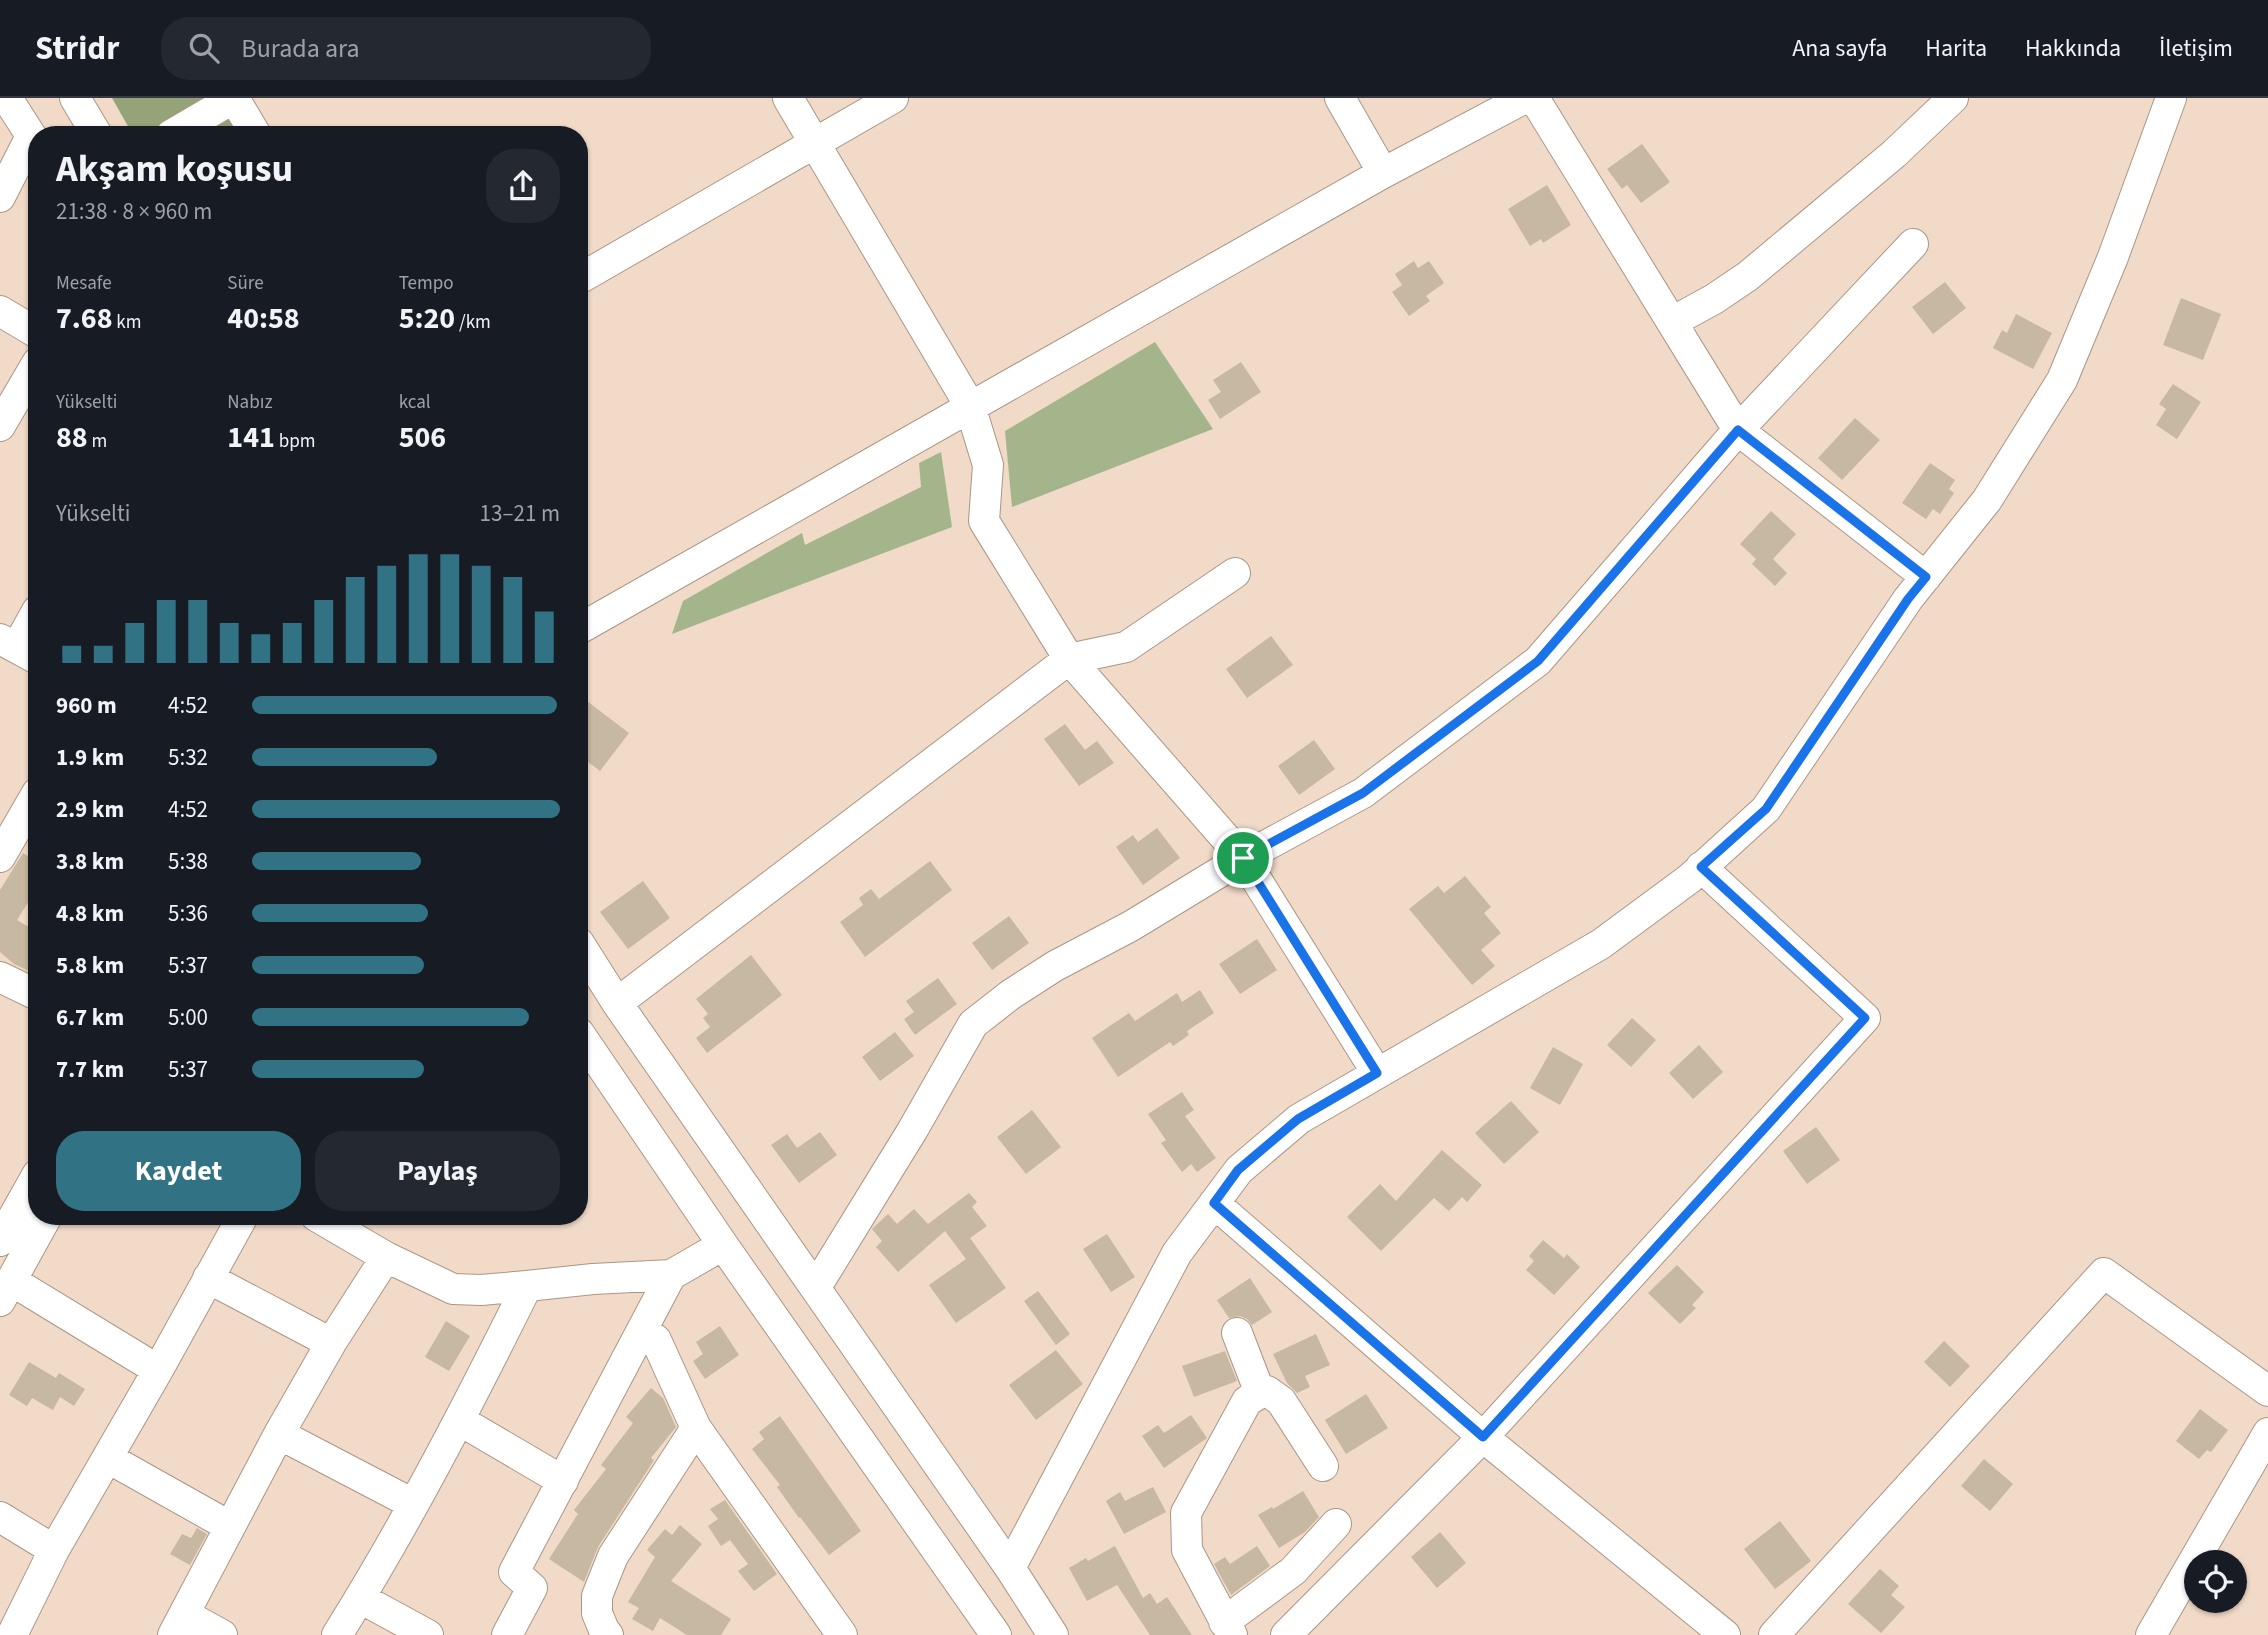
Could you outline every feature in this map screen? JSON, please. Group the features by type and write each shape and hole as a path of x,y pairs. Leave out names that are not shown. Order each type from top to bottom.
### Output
{"street":[{"path":"7,98 28,131"},
{"path":"75,98 92,126"},
{"path":"186,126 234,98 251,126"},
{"path":"788,98 970,406 988,465 984,521 1069,659 1243,858 1377,1073"},
{"path":"588,274 892,98"},
{"path":"1340,98 1383,173"},
{"path":"588,624 1383,173 1525,98"},
{"path":"1534,98 1738,430 1926,577"},
{"path":"1672,322 1748,276 1894,154 1953,98"},
{"path":"1010,1568 1177,1254 1238,1170 1298,1119 1601,944 1701,867 1766,809 1908,599 1987,500 2062,380 2113,257 2171,98"},
{"path":"0,197 28,150"},
{"path":"816,1287 912,1131 973,1024 1010,995 1055,966 1131,926 1243,858 1363,793 1538,661 1738,430 1913,244"},
{"path":"0,311 28,328"},
{"path":"0,426 28,378"},
{"path":"617,1003 1069,659 1126,648 1235,573"},
{"path":"18,648 28,629"},
{"path":"0,857 19,822"},
{"path":"1286,1635 1483,1437 1865,1018 1701,867"},
{"path":"588,957 1054,1635"},
{"path":"0,976 28,990"},
{"path":"588,1046 723,1245 996,1635"},
{"path":"0,1241 28,1191"},
{"path":"1214,1203 1483,1437 1725,1635"},
{"path":"42,1225 6,1291 158,1370"},
{"path":"12,1635 54,1550 238,1225"},
{"path":"331,1225 386,1257 453,1289 481,1290 593,1279 671,1275 723,1245"},
{"path":"222,1635 179,1625 279,1434 331,1343 386,1257"},
{"path":"1774,1635 2104,1273 2268,1391"},
{"path":"507,1635 532,1588 514,1572 671,1275"},
{"path":"208,1278 331,1343"},
{"path":"337,1635 459,1420 527,1286"},
{"path":"643,1329 656,1340 696,1428 842,1635"},
{"path":"1237,1333 1260,1393"},
{"path":"1323,1466 1281,1401 1267,1391 1247,1401 1186,1513 1187,1550 1228,1628 1293,1571 1336,1524"},
{"path":"459,1420 563,1481"},
{"path":"608,1635 597,1613 597,1596 613,1556 696,1428"},
{"path":"2151,1635 2268,1433"},
{"path":"279,1434 413,1504"},
{"path":"108,1458 229,1526"},
{"path":"0,1517 54,1550"},
{"path":"360,1598 428,1635"}],"green space":[{"path":"112,98 220,98 236,126 128,126"},
{"path":"1155,342 1213,429 1012,507 1005,431"},
{"path":"941,452 952,527 672,634 683,601 802,533 805,545 921,487 919,463"}],"building":[{"path":"1642,144 1670,182 1641,203 1627,185 1622,189 1607,169"},
{"path":"1547,185 1571,225 1543,243 1541,239 1530,246 1508,209"},
{"path":"1414,261 1418,268 1429,261 1444,283 1426,296 1430,301 1409,316 1392,292 1402,285 1395,274"},
{"path":"1945,282 1966,308 1933,334 1912,307"},
{"path":"2181,298 2221,314 2203,360 2163,345"},
{"path":"2016,314 2052,333 2033,369 1993,348 2002,330 2007,333"},
{"path":"1241,362 1261,392 1220,419 1208,400 1221,392 1213,380"},
{"path":"2173,384 2201,402 2177,439 2156,425 2166,409 2159,404"},
{"path":"1855,418 1880,440 1842,480 1818,458"},
{"path":"1930,463 1955,480 1949,489 1954,493 1940,514 1933,509 1926,519 1902,503"},
{"path":"1771,511 1796,534 1773,559 1787,573 1775,586 1752,564 1756,559 1740,544"},
{"path":"1271,636 1293,665 1247,698 1226,669"},
{"path":"588,702 629,733 600,771 588,762"},
{"path":"1065,724 1085,750 1097,741 1114,763 1079,786 1044,739"},
{"path":"1314,740 1335,769 1299,795 1278,766"},
{"path":"1157,828 1180,858 1143,885 1116,847 1133,835 1138,842"},
{"path":"23,853 28,856 28,902 17,920 28,927 28,971 14,964 0,952 0,890"},
{"path":"930,861 952,890 865,957 840,922 863,905 859,898 871,889 879,899"},
{"path":"1465,876 1491,907 1484,913 1501,933 1481,950 1495,966 1472,985 1409,909 1438,886 1444,893"},
{"path":"643,881 670,918 628,949 600,912"},
{"path":"1009,916 1029,943 992,970 972,943"},
{"path":"1257,939 1277,970 1240,994 1219,964"},
{"path":"751,955 782,995 707,1053 696,1038 710,1027 703,1018 708,1014 696,999"},
{"path":"938,978 957,1004 915,1035 904,1019 914,1012 906,1001"},
{"path":"1200,990 1214,1013 1187,1031 1189,1035 1173,1046 1170,1042 1118,1077 1092,1038 1129,1013 1135,1021 1177,993 1182,1002"},
{"path":"1632,1018 1656,1040 1631,1067 1607,1045"},
{"path":"895,1032 914,1056 880,1081 862,1057"},
{"path":"1699,1045 1723,1072 1693,1099 1669,1073"},
{"path":"1553,1047 1583,1064 1560,1105 1530,1088"},
{"path":"1182,1092 1194,1110 1185,1116 1216,1158 1197,1172 1191,1164 1182,1172 1161,1143 1166,1140 1148,1114"},
{"path":"1511,1101 1539,1132 1504,1164 1475,1133"},
{"path":"1032,1110 1061,1147 1026,1174 997,1137"},
{"path":"1816,1127 1840,1160 1807,1184 1783,1151"},
{"path":"820,1132 837,1155 799,1183 771,1145 787,1134 797,1148"},
{"path":"1442,1150 1482,1185 1467,1202 1462,1197 1449,1211 1434,1198 1381,1251 1347,1217 1380,1184 1396,1201"},
{"path":"969,1193 977,1202 972,1207 987,1226 970,1238 1006,1288 956,1323 929,1285 966,1259 945,1231 898,1272 876,1247 882,1241 872,1229 888,1214 897,1224 914,1209 928,1224"},
{"path":"1107,1234 1135,1277 1111,1292 1083,1249"},
{"path":"1543,1240 1564,1258 1567,1254 1580,1267 1554,1295 1526,1270 1534,1261 1529,1256"},
{"path":"1677,1265 1704,1292 1692,1305 1696,1308 1680,1324 1648,1293"},
{"path":"1250,1278 1272,1312 1252,1325 1240,1316 1229,1318 1217,1300"},
{"path":"1038,1291 1070,1334 1056,1345 1024,1301"},
{"path":"446,1321 470,1336 449,1371 425,1357"},
{"path":"720,1326 739,1355 705,1379 693,1361 703,1354 696,1342"},
{"path":"1316,1334 1330,1365 1305,1376 1310,1387 1297,1393 1287,1383 1273,1354"},
{"path":"1944,1341 1970,1366 1950,1387 1924,1362"},
{"path":"1056,1350 1083,1384 1036,1420 1009,1385"},
{"path":"1225,1351 1237,1381 1194,1397 1182,1366"},
{"path":"29,1362 56,1378 59,1373 85,1389 74,1406 60,1397 53,1410 32,1398 27,1406 9,1395"},
{"path":"651,1388 663,1398 676,1427 651,1458 654,1460 598,1547 584,1582 549,1559 578,1514 574,1510 606,1469 601,1465 633,1423 626,1417"},
{"path":"1366,1394 1388,1428 1346,1454 1325,1420"},
{"path":"2200,1409 2228,1430 2211,1452 2207,1450 2199,1459 2176,1441"},
{"path":"1191,1415 1207,1438 1164,1468 1142,1436 1158,1425 1164,1433"},
{"path":"780,1416 861,1531 829,1555 799,1518 777,1487 780,1485 752,1449 764,1439 759,1432"},
{"path":"1984,1459 2013,1484 1990,1511 1961,1486"},
{"path":"1153,1487 1166,1512 1124,1534 1106,1501 1120,1492 1125,1501"},
{"path":"1303,1491 1319,1517 1305,1532 1279,1548 1258,1515"},
{"path":"725,1500 777,1574 754,1591 738,1571 748,1564 730,1540 721,1546 708,1526 718,1519 710,1509"},
{"path":"1780,1521 1811,1561 1775,1589 1744,1549"},
{"path":"680,1525 702,1544 671,1581 731,1619 721,1635 687,1635 660,1618 653,1631 632,1619 639,1608 628,1602 655,1557 647,1550 665,1529 672,1535"},
{"path":"197,1528 207,1534 190,1565 170,1554 182,1534 191,1538"},
{"path":"1440,1532 1466,1563 1437,1588 1411,1557"},
{"path":"1115,1546 1143,1598 1150,1593 1157,1604 1167,1597 1192,1635 1150,1635 1117,1585 1087,1601 1069,1568"},
{"path":"1257,1546 1270,1566 1231,1595 1214,1564 1225,1557 1230,1564"},
{"path":"1880,1569 1899,1586 1891,1595 1905,1607 1881,1633 1848,1604"}],"route":[{"path":"1738,430 1926,577 1908,599 1766,809 1701,867 1865,1018 1483,1437 1214,1203 1238,1170 1298,1119 1377,1073 1243,858 1363,793 1538,661 1738,430"}]}
